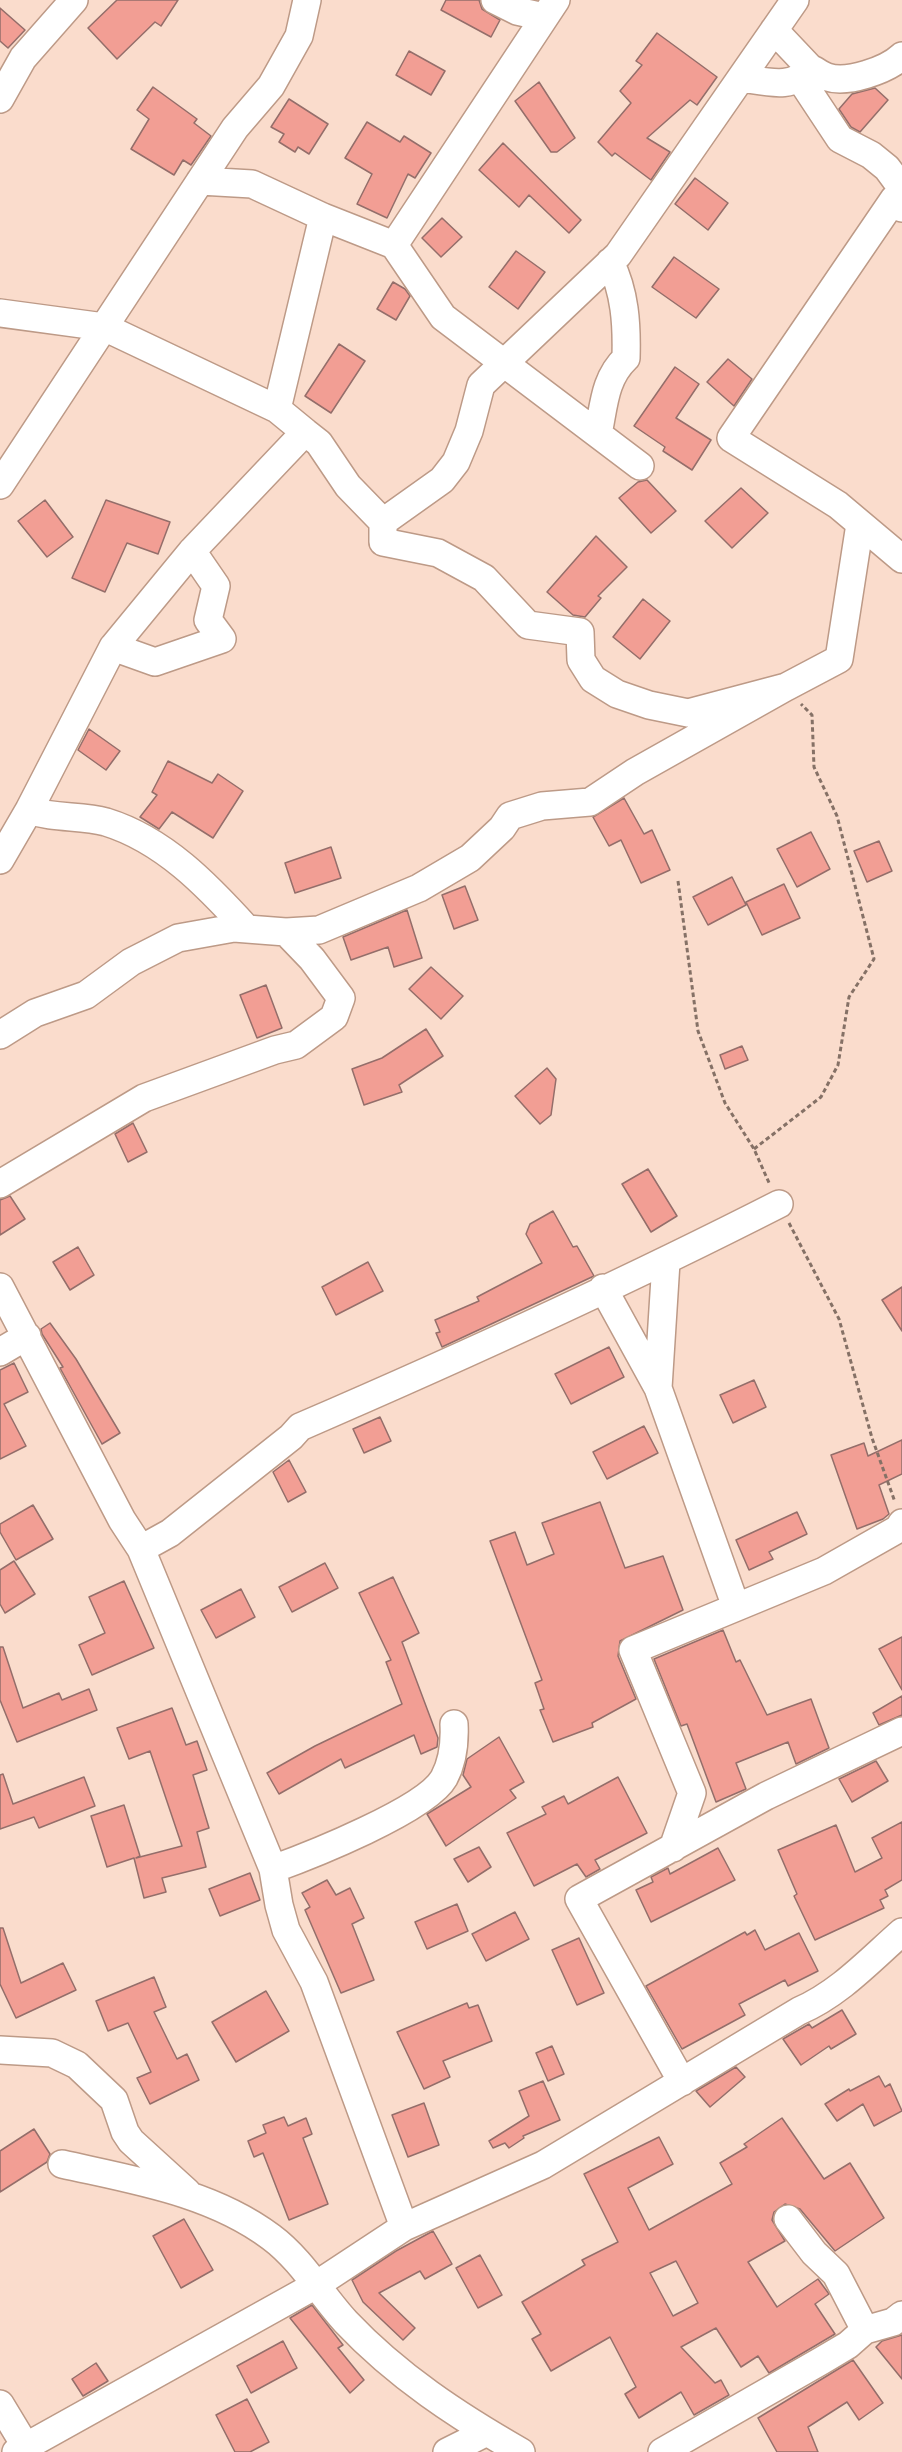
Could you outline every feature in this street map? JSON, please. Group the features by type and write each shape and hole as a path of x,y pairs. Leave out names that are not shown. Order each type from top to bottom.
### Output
{"street":[{"path":"0,99 23,58 74,0"},
{"path":"0,485 235,128 272,86 299,36 307,0"},
{"path":"495,0 517,11 550,8"},
{"path":"383,522 441,480 456,462 469,431 481,385 610,262 795,0"},
{"path":"394,245 550,8"},
{"path":"774,30 804,72 840,139 871,155 886,168 900,195 731,438 838,505 902,559"},
{"path":"741,78 786,84 804,72 828,78 845,78 890,68 902,56"},
{"path":"200,181 252,184 322,217 394,245 443,317 640,466"},
{"path":"277,409 322,217"},
{"path":"598,434 605,391 618,366 626,358 627,317 620,296 620,282 610,262"},
{"path":"0,313 104,327 277,409 319,443 348,486 383,522 383,543 438,553 484,578 528,625 580,632 580,660 593,680 617,694 649,705 688,713 786,687"},
{"path":"0,860 29,810 113,648 192,551 305,432"},
{"path":"0,1035 35,1013 86,995 131,962 178,938 234,928 286,932 319,930 419,888 470,858 502,828 510,816 542,806 590,802 635,772 839,659 860,524"},
{"path":"113,648 155,662 222,639 208,620 216,586 192,551"},
{"path":"29,810 46,816 104,821 140,835 205,882 247,929"},
{"path":"0,1184 144,1098 275,1050 296,1045 334,1017 341,998 312,959 286,932"},
{"path":"0,1014 35,1013"},
{"path":"141,1549 170,1533 291,1437 300,1427 440,1366 603,1288 666,1262 779,1204"},
{"path":"658,1388 666,1262"},
{"path":"0,1287 122,1520 141,1549 273,1869 286,1930 314,1982 405,2227"},
{"path":"603,1288 658,1388 736,1607"},
{"path":"0,1352 27,1336"},
{"path":"673,1848 692,1793 633,1650 824,1571 898,1529 900,1516"},
{"path":"273,1869 345,1839 408,1808 433,1792 443,1780 452,1759 454,1724"},
{"path":"682,2082 579,1899 766,1796 902,1731"},
{"path":"0,2404 21,2450 316,2285 405,2227 543,2165 799,2011 815,2004 835,1991 902,1932"},
{"path":"0,2050 52,2053 77,2066 114,2100 125,2132 131,2141 190,2195"},
{"path":"62,2164 190,2195 235,2215 271,2236 288,2252 346,2322 401,2375 521,2452"},
{"path":"788,2219 814,2253 836,2274 865,2330"},
{"path":"662,2452 848,2345 865,2330 893,2322 902,2315"},
{"path":"447,2452 487,2432"}],"path":[{"path":"754,1149 821,1097 838,1065 849,997 874,959 837,816 814,767 812,715 786,687"},
{"path":"678,880 698,1031 725,1103 754,1149 779,1204 839,1319 872,1438 900,1516"}],"building":[{"path":"117,0 178,0 161,26 155,22 117,59 88,28"},
{"path":"446,0 479,0 482,9 500,20 491,37 441,10"},
{"path":"0,8 25,30 8,48 0,41"},
{"path":"657,33 717,77 697,105 690,100 647,138 670,152 651,180 615,153 612,156 598,142 631,103 620,91 642,65 636,61"},
{"path":"409,51 445,71 431,95 396,75"},
{"path":"539,82 575,138 557,152 551,152 515,101"},
{"path":"153,87 197,119 194,123 211,136 191,165 183,160 174,175 131,149 149,119 137,110"},
{"path":"875,88 888,100 860,132 851,127 839,109 852,94"},
{"path":"289,99 328,124 309,154 298,147 295,152 279,142 284,134 271,127"},
{"path":"367,122 400,142 404,136 431,153 415,178 408,174 387,218 357,204 372,174 345,158"},
{"path":"503,143 581,220 569,233 529,195 519,207 479,170"},
{"path":"695,178 728,203 708,230 675,204"},
{"path":"442,218 462,237 441,257 422,238"},
{"path":"516,251 545,272 518,309 489,287"},
{"path":"674,257 719,289 696,318 652,287"},
{"path":"393,282 405,289 410,296 396,320 377,309"},
{"path":"339,344 365,361 331,413 305,396"},
{"path":"728,359 752,379 734,406 707,382"},
{"path":"675,367 699,384 676,418 711,440 692,470 663,451 665,447 634,426"},
{"path":"647,480 676,511 651,533 619,498 638,482"},
{"path":"741,488 768,513 732,548 705,521"},
{"path":"45,500 73,537 47,557 18,521"},
{"path":"106,500 170,522 158,554 127,543 105,592 72,578"},
{"path":"596,536 627,567 598,596 601,598 585,617 573,615 547,592"},
{"path":"643,599 670,621 640,659 613,637"},
{"path":"89,729 120,751 106,770 78,750"},
{"path":"168,761 212,783 218,774 243,791 213,838 172,812 159,829 140,817 157,795 152,792"},
{"path":"624,798 644,834 652,830 670,870 641,883 621,840 609,846 593,817"},
{"path":"811,832 830,869 797,887 777,849"},
{"path":"879,841 892,871 867,882 854,851"},
{"path":"331,847 341,878 295,893 285,863"},
{"path":"732,877 746,905 708,925 693,897"},
{"path":"784,884 800,918 762,935 746,902"},
{"path":"465,886 478,920 454,929 442,895"},
{"path":"407,910 422,958 394,967 388,947 351,960 343,937"},
{"path":"431,967 463,996 441,1019 409,989"},
{"path":"266,985 282,1028 257,1038 240,995"},
{"path":"426,1029 443,1056 399,1085 402,1092 364,1105 352,1069 382,1058"},
{"path":"742,1046 748,1060 725,1069 720,1055"},
{"path":"547,1068 556,1079 551,1115 540,1124 515,1096"},
{"path":"133,1123 147,1152 128,1162 115,1134"},
{"path":"648,1169 677,1216 651,1232 622,1184"},
{"path":"10,1196 25,1219 0,1235 0,1200"},
{"path":"553,1211 573,1247 577,1246 594,1276 442,1347 436,1333 440,1332 435,1320 479,1301 477,1297 542,1263 526,1234 530,1224"},
{"path":"78,1247 94,1275 70,1290 53,1262"},
{"path":"368,1262 383,1291 336,1315 322,1287"},
{"path":"902,1287 902,1331 882,1300"},
{"path":"50,1323 76,1359 120,1433 102,1444 60,1368 63,1367 42,1334 41,1329"},
{"path":"609,1347 624,1377 571,1404 555,1374"},
{"path":"14,1363 28,1392 4,1404 26,1446 0,1459 0,1370"},
{"path":"754,1380 766,1407 733,1423 720,1395"},
{"path":"380,1417 391,1441 364,1453 353,1429"},
{"path":"644,1426 658,1453 607,1479 593,1452"},
{"path":"902,1440 902,1474 879,1485 889,1514 883,1519 857,1529 831,1455 864,1443 868,1456"},
{"path":"289,1460 306,1492 288,1502 273,1472"},
{"path":"600,1502 625,1568 663,1556 683,1610 620,1641 618,1656 636,1699 592,1723 593,1727 553,1742 540,1710 544,1709 535,1683 542,1680 490,1541 515,1532 527,1565 554,1554 542,1523"},
{"path":"33,1505 53,1539 16,1560 0,1532 0,1524"},
{"path":"797,1512 807,1534 769,1552 773,1559 749,1570 736,1540"},
{"path":"14,1561 35,1594 5,1613 0,1604 0,1570"},
{"path":"325,1563 338,1588 292,1612 279,1587"},
{"path":"393,1577 419,1633 402,1642 438,1738 437,1747 421,1754 414,1735 345,1768 341,1759 279,1794 267,1773 315,1746 402,1704 386,1662 391,1660 359,1593"},
{"path":"124,1581 154,1648 92,1675 79,1645 105,1633 89,1597"},
{"path":"241,1589 255,1617 216,1638 201,1610"},
{"path":"723,1630 736,1662 740,1660 767,1715 811,1699 829,1748 796,1764 788,1742 736,1763 746,1789 716,1802 687,1724 681,1726 654,1659"},
{"path":"902,1637 902,1690 879,1649"},
{"path":"0,1647 3,1647 23,1708 59,1693 62,1700 89,1689 97,1710 17,1742 0,1700"},
{"path":"902,1696 902,1715 879,1725 873,1713"},
{"path":"172,1708 186,1745 197,1741 207,1770 193,1775 209,1828 197,1832 206,1867 162,1878 166,1892 144,1898 134,1858 107,1867 91,1816 124,1805 140,1856 136,1858 182,1846 150,1751 129,1759 117,1728"},
{"path":"499,1737 524,1782 510,1790 516,1798 446,1846 427,1814 471,1787 463,1775 467,1759"},
{"path":"876,1761 888,1781 852,1802 839,1779"},
{"path":"3,1774 13,1804 84,1777 95,1806 39,1828 34,1817 0,1829 0,1775"},
{"path":"618,1777 647,1833 595,1860 600,1869 586,1877 577,1864 534,1886 507,1833 546,1814 542,1807 564,1796 568,1804"},
{"path":"902,1822 902,1880 885,1890 888,1896 880,1900 884,1908 815,1940 794,1896 797,1894 778,1850 836,1825 855,1872 882,1858 872,1838"},
{"path":"479,1847 491,1867 468,1882 454,1859"},
{"path":"718,1848 735,1880 651,1922 636,1890 653,1882 651,1877 668,1868 670,1874"},
{"path":"250,1873 260,1900 220,1916 209,1889"},
{"path":"327,1880 336,1895 350,1888 364,1918 352,1924 374,1980 341,1993 305,1910 310,1907 302,1893"},
{"path":"457,1904 468,1931 427,1949 415,1922"},
{"path":"515,1912 529,1939 486,1961 472,1934"},
{"path":"0,1928 3,1928 21,1983 63,1963 76,1990 16,2018 0,1984"},
{"path":"755,1930 765,1950 799,1933 818,1971 788,1986 785,1980 739,2004 745,2015 682,2049 646,1986 745,1932 747,1935"},
{"path":"579,1938 604,1993 577,2005 552,1950"},
{"path":"154,1977 166,2007 154,2012 177,2059 187,2054 199,2080 150,2104 137,2078 151,2072 128,2023 108,2031 96,2001"},
{"path":"266,1991 289,2031 236,2062 212,2022"},
{"path":"467,2003 469,2008 478,2005 492,2041 443,2061 450,2077 424,2089 397,2032"},
{"path":"842,2010 856,2034 831,2049 829,2046 801,2065 783,2039 809,2024 812,2028"},
{"path":"552,2046 564,2074 548,2081 536,2053"},
{"path":"736,2067 745,2077 710,2107 696,2091"},
{"path":"879,2076 885,2087 890,2084 902,2111 874,2126 863,2104 837,2121 825,2104 849,2089 850,2091"},
{"path":"543,2081 560,2120 523,2136 524,2138 509,2148 505,2143 493,2148 489,2141 529,2116 519,2091"},
{"path":"424,2103 439,2145 408,2157 392,2115"},
{"path":"284,2117 288,2126 306,2118 312,2134 303,2138 328,2204 289,2220 263,2153 254,2157 248,2141 266,2133 263,2125"},
{"path":"782,2118 824,2179 850,2163 884,2218 835,2251 800,2209 785,2204 774,2212 772,2220 785,2241 748,2262 777,2307 818,2279 829,2294 815,2304 835,2334 769,2373 758,2356 741,2367 716,2328 681,2347 715,2383 721,2380 729,2395 694,2415 681,2392 639,2418 625,2394 636,2387 610,2337 551,2371 532,2339 541,2334 522,2302 585,2265 582,2260 618,2242 584,2174 659,2137 673,2164 628,2188 649,2230 732,2184 720,2163 747,2147 744,2144","holes":["676,2261 698,2303 673,2316 650,2273"]},
{"path":"34,2129 50,2154 47,2162 0,2192 0,2151"},
{"path":"184,2219 213,2270 181,2288 153,2236"},
{"path":"433,2231 452,2264 425,2279 420,2271 379,2293 415,2328 403,2340 363,2302 352,2280 396,2251"},
{"path":"480,2255 502,2295 478,2308 456,2268"},
{"path":"312,2305 343,2345 338,2348 364,2380 350,2393 290,2318"},
{"path":"902,2335 902,2379 876,2347 882,2341"},
{"path":"283,2341 297,2368 251,2393 237,2366"},
{"path":"853,2360 883,2403 859,2420 847,2402 808,2427 818,2452 777,2452 758,2418"},
{"path":"96,2363 108,2381 83,2396 72,2379"},
{"path":"247,2399 269,2442 250,2452 235,2452 216,2415"}]}
